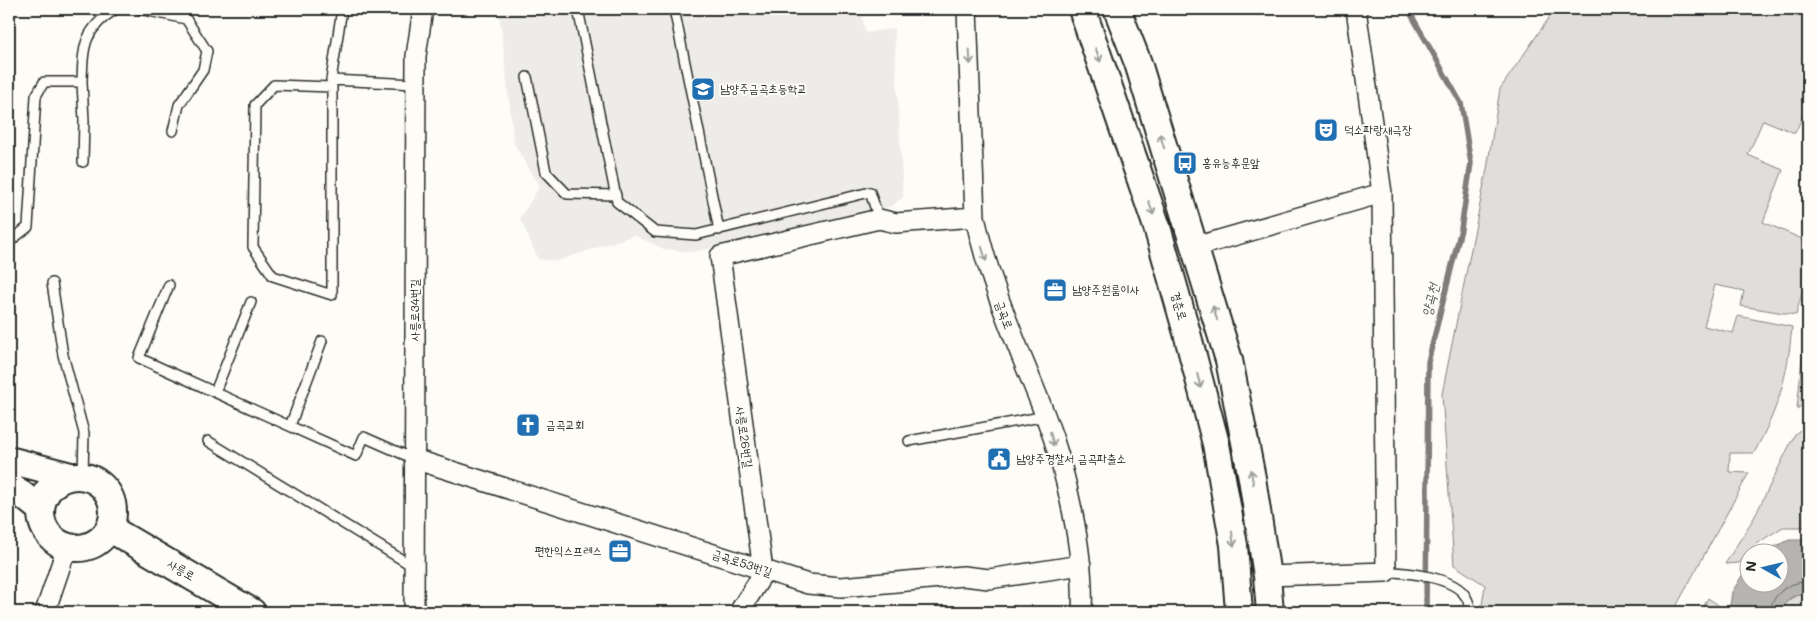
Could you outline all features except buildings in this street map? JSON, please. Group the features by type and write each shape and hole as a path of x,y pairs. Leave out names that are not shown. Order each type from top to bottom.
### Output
{"street":[{"name":"사릉로34번길","path":"414,612 416,56 423,9"},
{"name":"금곡로","path":"967,9 975,217 982,250 1007,325 1046,416 1069,497 1081,564 1082,612"},
{"name":"경춘로","path":"1082,9 1157,227 1187,333 1218,454 1234,545 1239,612"},
{"path":"1118,9 1138,63 1229,360 1252,478 1267,576 1270,612"},
{"path":"1267,576 1395,572 1382,193 1356,9"},
{"path":"1195,246 1382,193"},
{"path":"879,218 896,223 975,217"},
{"name":"사릉로26번길","path":"763,570 720,256 879,218"},
{"name":"금곡로53번길","path":"414,459 808,584 840,587 963,576 989,579 1081,564"},
{"path":"9,460 77,476 94,480 109,496 113,506 109,528 102,538 92,545 80,548 67,547 56,542 47,533 42,522 41,510 43,498 50,487 60,480 77,476"},
{"path":"9,484 41,510"},
{"name":"사릉로","path":"109,528 252,612"},
{"path":"45,612 67,547"},
{"path":"739,612 758,582 763,570"}],"lane":[{"path":"83,162 82,49 98,21 116,9"},
{"path":"140,9 186,18 207,51 203,70 179,106 173,131"},
{"path":"342,9 332,84 332,295 273,276 254,247 255,105 274,85 332,84 416,84"},
{"path":"578,9 617,202 655,232 696,235 870,192 879,218"},
{"path":"674,9 719,230"},
{"path":"527,77 546,172 567,194 616,194"},
{"path":"9,242 28,227 36,96 44,82 82,82"},
{"path":"52,283 62,354 84,433 77,476"},
{"path":"169,285 139,358 356,456 364,438 414,459"},
{"path":"215,392 251,302"},
{"path":"290,426 322,341"},
{"path":"909,441 1046,416"},
{"path":"208,441 414,567"},
{"path":"1395,572 1444,581 1466,596 1472,612"}],"shaded area":[{"name":"남양주금곡초등학교","path":"499,9 860,9 866,33 894,28 903,197 892,206 693,252 664,249 634,235 557,261 538,259 520,218 540,186 514,144"},
{"path":"1555,9 1808,9 1808,110 1806,109 1795,133 1763,120 1748,155 1783,170 1763,222 1802,239 1805,248 1806,267 1804,286 1796,315 1741,306 1744,291 1715,285 1704,326 1733,333 1738,316 1792,327 1784,378 1776,407 1754,453 1730,453 1729,472 1749,473 1673,612 1481,612 1485,585 1454,565 1442,394 1487,169 1500,89"},
{"path":"1808,336 1808,401 1797,409 1802,359"},
{"path":"1808,424 1808,527 1783,527 1756,544 1740,544 1740,562 1725,564 1755,516 1795,434"},
{"path":"1802,593 1808,593 1808,612 1781,612 1788,600"},
{"path":"1708,598 1718,605 1718,612 1701,612"}],"water":[{"path":"1789,540 1808,540 1808,593 1799,594 1791,598 1781,612 1729,612 1732,592 1740,579 1740,594 1790,594 1790,544 1780,544"}],"waterway":[{"name":"양곡천","path":"1408,9 1461,103 1471,163 1461,229 1428,362 1426,612"}],"place":[{"name":"남양주금곡초등학교","path":"703,89"},
{"name":"덕소파랑새극장","path":"1326,130"},
{"name":"홍유능후문앞","path":"1185,163"},
{"name":"남양주원룸이사","path":"1055,290"},
{"name":"금곡교회","path":"528,425"},
{"name":"남양주경찰서 금곡파출소","path":"999,459"},
{"name":"편한익스프레스","path":"620,551"}]}
